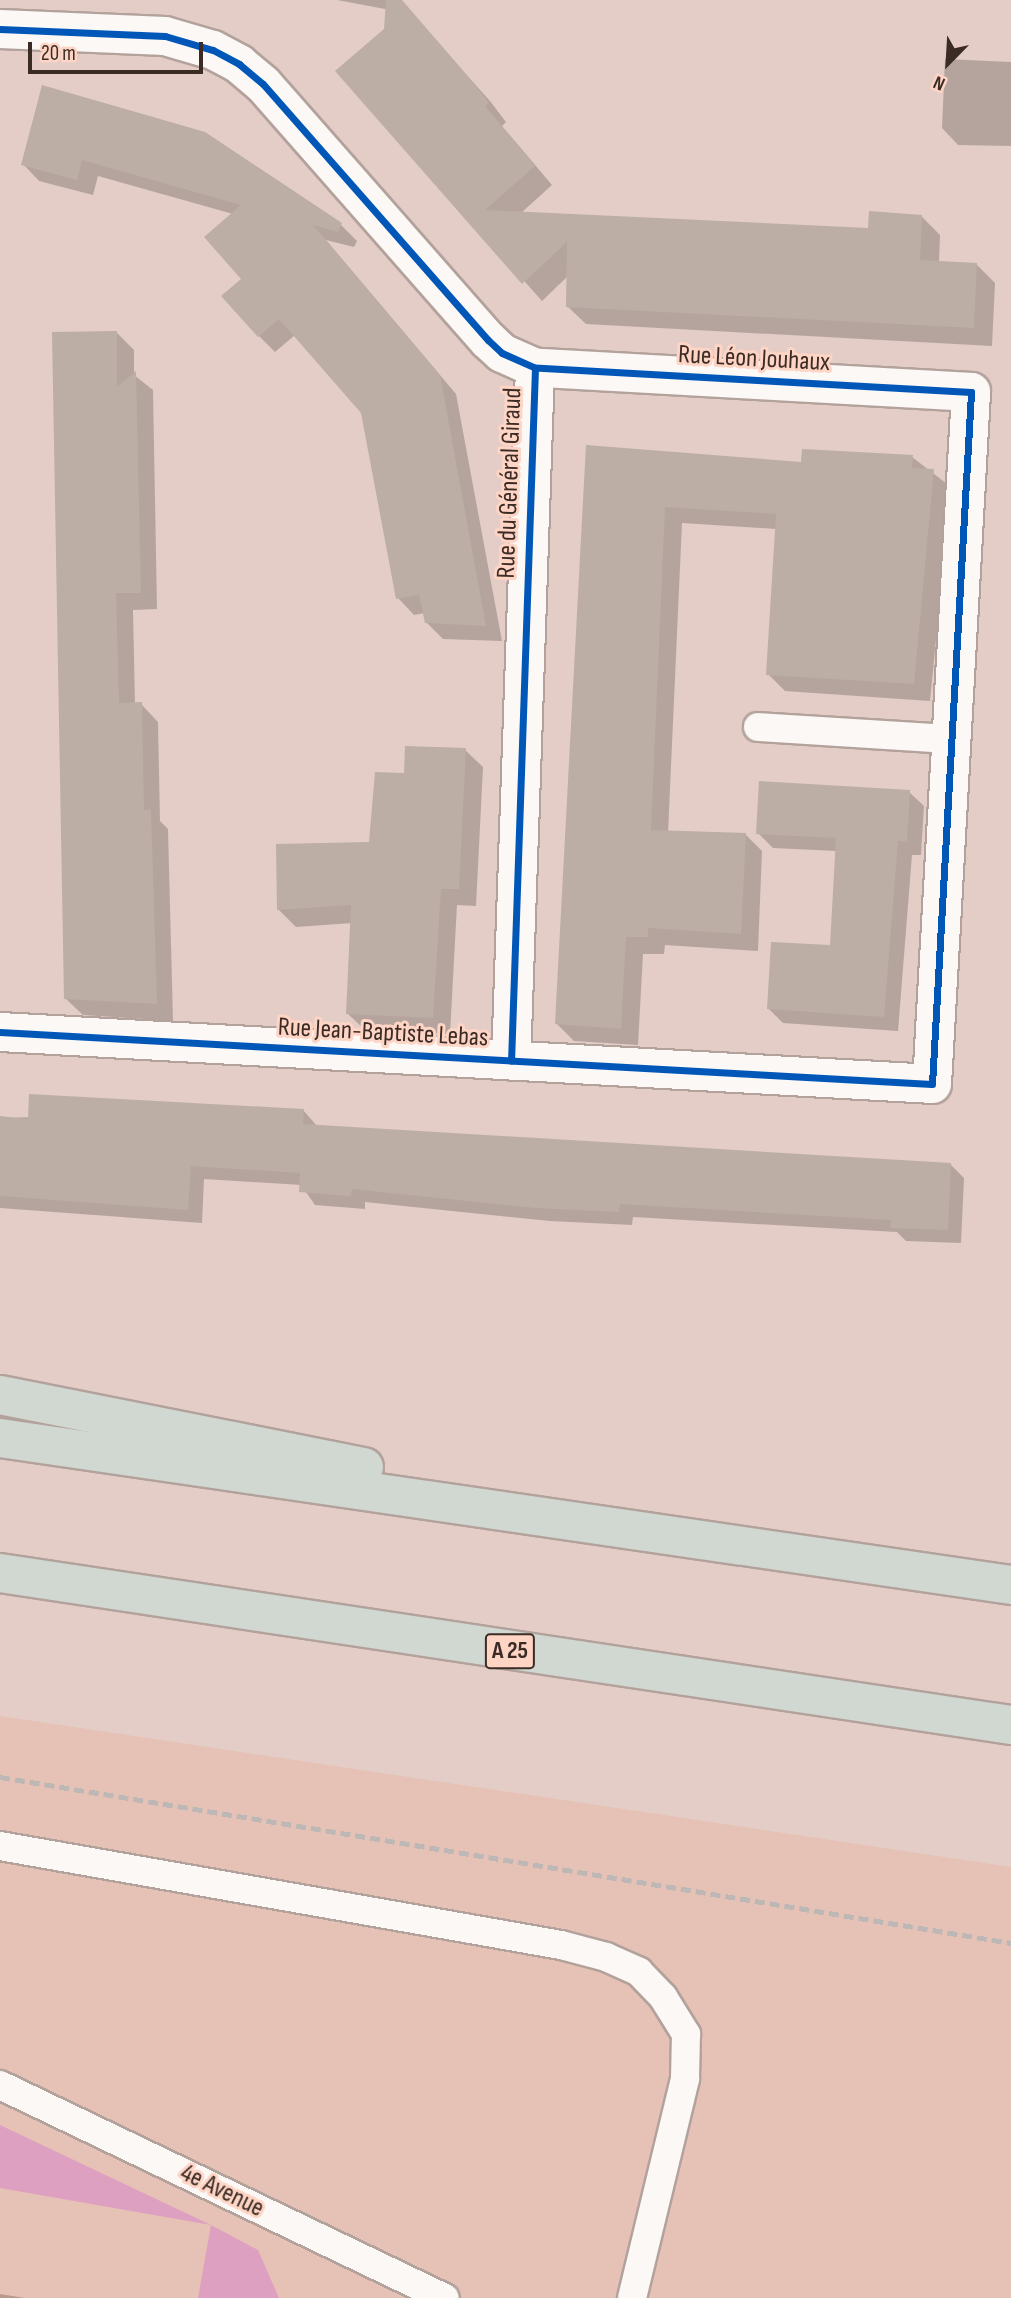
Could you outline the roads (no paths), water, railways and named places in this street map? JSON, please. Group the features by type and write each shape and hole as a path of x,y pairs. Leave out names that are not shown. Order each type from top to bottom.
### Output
{"highway":[{"path":"0,1395 785,1551"},
{"path":"0,1438 1011,1585"},
{"name":"A 25","path":"5,1573 1011,1725"}],"street":[{"name":"Rue du Général Giraud","path":"0,29 165,36 213,50 239,64 262,84 488,340 502,353 535,368 511,1061"},
{"name":"Rue Léon Jouhaux","path":"535,368 971,392 951,739"},
{"name":"Rue Jean-Baptiste Lebas","path":"0,1032 932,1084 951,739"}],"lane":[{"path":"758,727 951,739"},
{"path":"0,1846 561,1945 607,1957 639,1972 663,1997 686,2034 685,2079 632,2298"},
{"name":"4e Avenue","path":"0,2085 445,2298"}],"railway":[{"path":"0,1777 1011,1943"}]}
